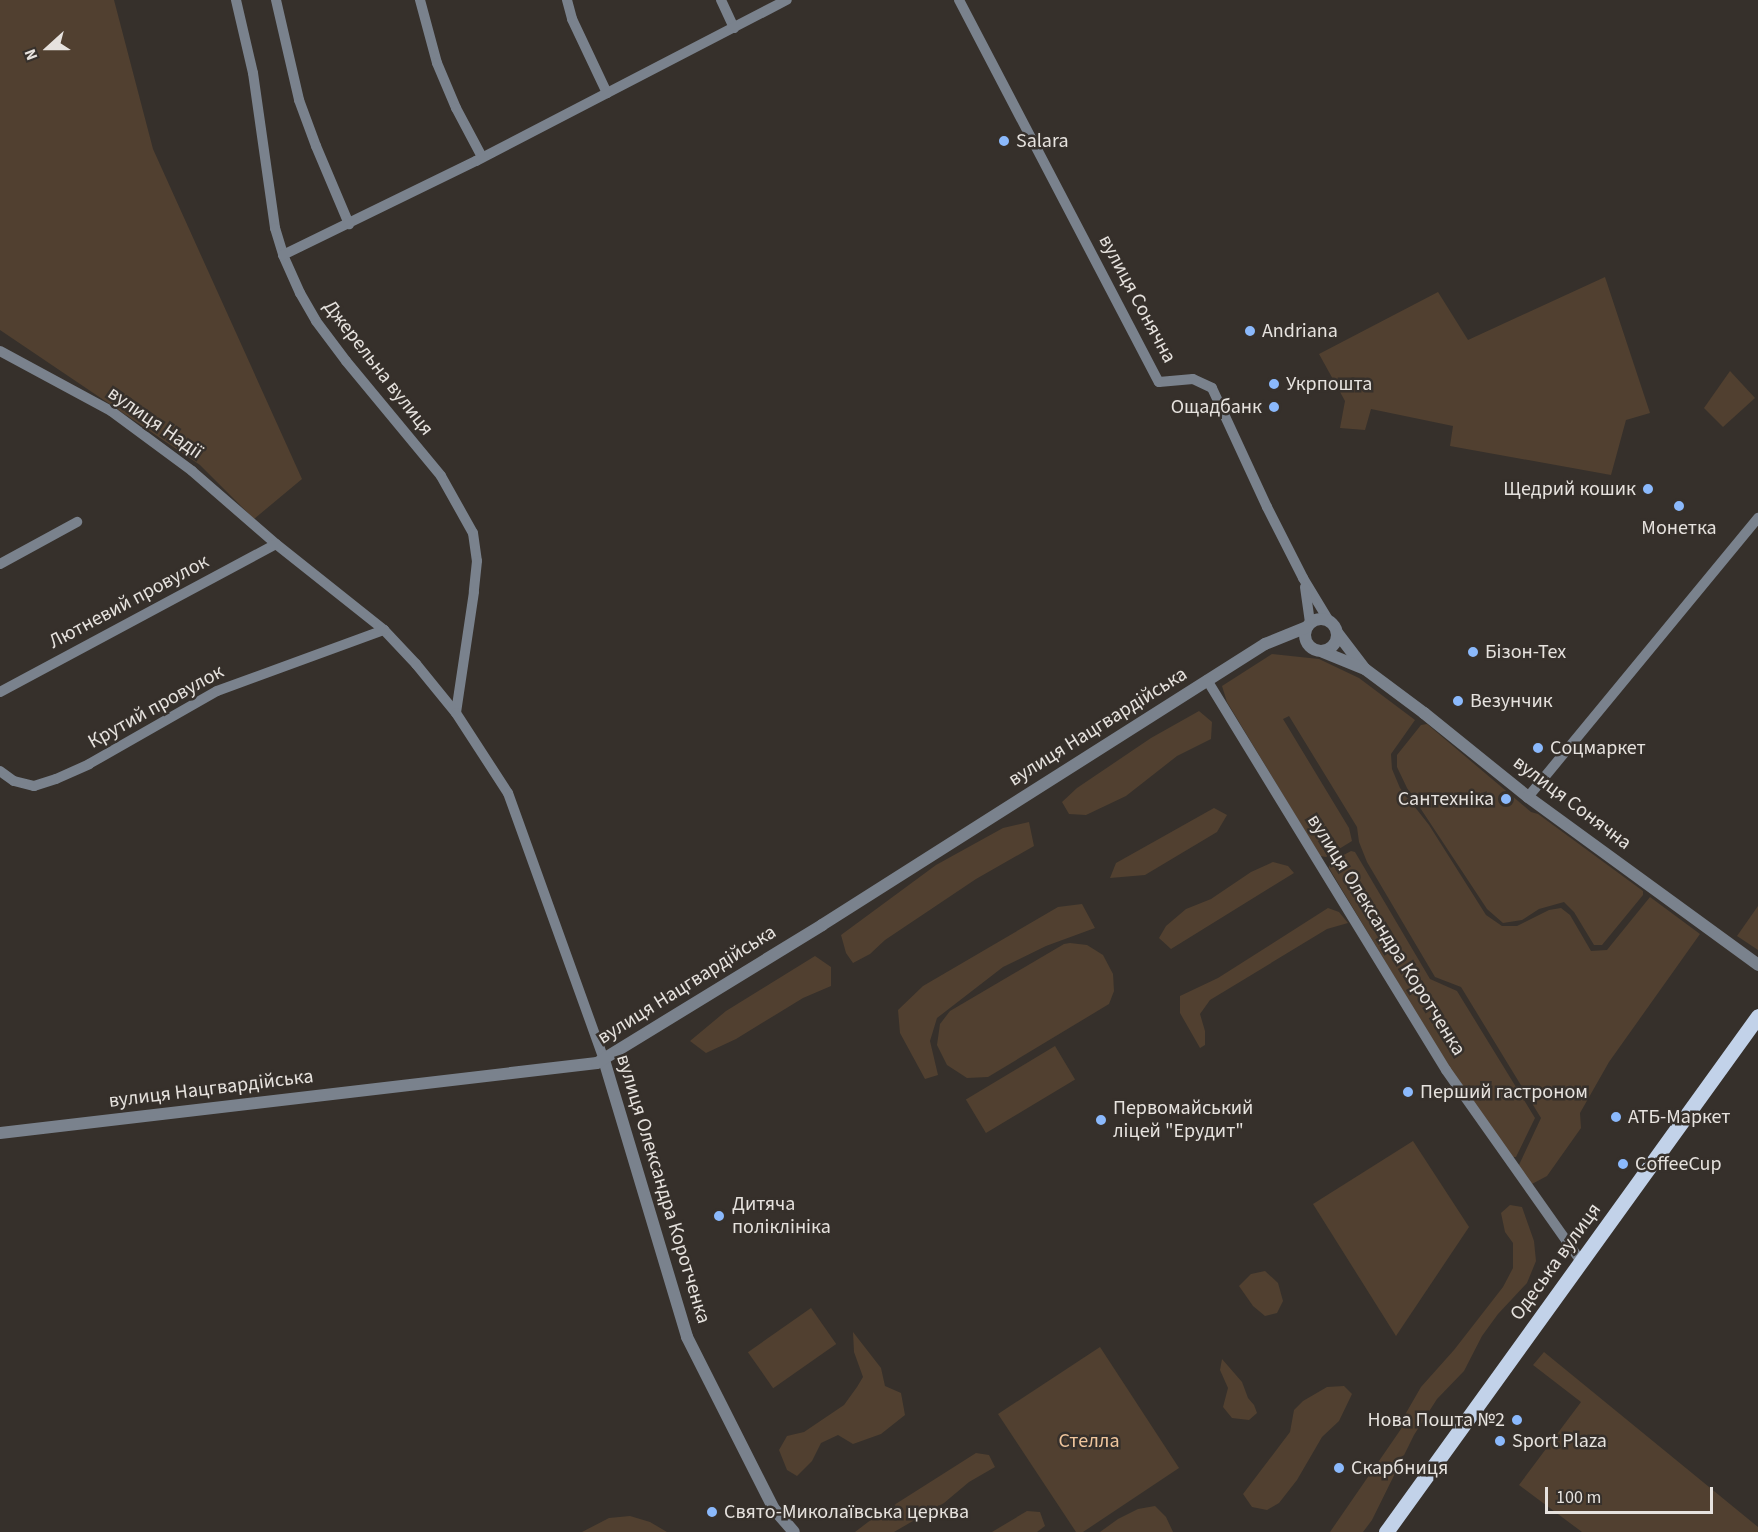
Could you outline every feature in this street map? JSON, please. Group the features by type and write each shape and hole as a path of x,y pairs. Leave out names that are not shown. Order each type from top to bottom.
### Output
{"main road":[{"name":"Одеська вулиця","path":"1386,1532 1758,1016"}],"street":[{"name":"Джерельна вулиця","path":"236,0 253,73 260,138 275,228 283,255 316,321 441,476 473,533 477,561 456,713"},
{"path":"276,0 299,100 315,146 349,224"},
{"path":"420,0 437,63 456,108 482,157"},
{"path":"567,0 572,19 607,93"},
{"path":"721,0 734,28"},
{"path":"283,255 482,157 787,0"},
{"name":"вулиця Сонячна","path":"959,0 1159,382 1193,379 1212,388 1302,578 1329,621"},
{"name":"вулиця Надії","path":"0,351 111,411 192,471 276,544"},
{"path":"1528,797 1758,518"},
{"path":"0,564 77,522"},
{"name":"вулиця Олександра Коротченка","path":"276,544 384,630 416,664 456,713 508,793 604,1060 687,1337 774,1509 794,1532"},
{"name":"Лютневий провулок","path":"0,692 276,544"},
{"name":"вулиця Сонячна","path":"1302,578 1308,625"},
{"path":"1275,639 1318,651 1332,647 1338,634 1329,621 1319,619 1308,625 1306,642 1318,651"},
{"name":"вулиця Нацгвардійська","path":"0,1133 604,1060 1207,680 1275,639 1308,625"},
{"name":"Крутий провулок","path":"0,771 14,781 34,786 56,779 89,764 217,690 384,630"},
{"name":"вулиця Сонячна","path":"1338,634 1365,669 1424,713 1528,797 1758,965"},
{"name":"вулиця Сонячна","path":"1318,651 1365,669"},
{"name":"вулиця Олександра Коротченка","path":"1207,680 1446,1070 1582,1263"}],"green space":[{"path":"0,0 114,0 153,149 302,479 254,519 200,465 0,330"},
{"path":"1605,277 1650,413 1626,420 1611,475 1450,446 1453,426 1371,409 1365,430 1340,428 1345,401 1319,354 1438,292 1468,340"},
{"path":"1730,371 1755,398 1723,427 1704,408"},
{"path":"1272,654 1319,659 1359,678 1415,720 1391,754 1392,769 1400,788 1429,825 1486,915 1502,926 1517,926 1549,910 1561,908 1570,915 1591,951 1607,950 1650,897 1700,934 1609,1062 1580,1113 1581,1128 1547,1176 1530,1185 1518,1167 1541,1118 1461,987 1435,977 1367,862 1359,842 1357,827 1289,716 1283,719 1349,828 1352,841 1326,857 1320,856 1227,702 1222,686"},
{"path":"1199,711 1212,722 1211,739 1177,756 1126,796 1086,815 1069,814 1062,802 1077,788 1151,738"},
{"path":"1427,724 1531,812 1538,814 1643,891 1643,895 1602,945 1594,945 1574,912 1564,902 1539,909 1522,920 1503,923 1487,909 1407,788 1397,767 1397,755 1421,725"},
{"path":"1214,808 1227,815 1217,832 1145,875 1110,878 1116,863"},
{"path":"1029,822 1034,846 976,879 885,940 870,954 853,963 846,953 841,935 936,865 1003,828"},
{"path":"1351,851 1355,852 1430,979 1457,991 1535,1118 1516,1157 1511,1157 1454,1076 1329,868 1329,863"},
{"path":"1273,862 1288,866 1294,873 1171,949 1159,938 1166,926 1186,909 1211,899 1251,872"},
{"path":"1082,904 1095,928 1046,946 1003,967 937,1018 930,1041 938,1075 925,1079 900,1033 898,1010 923,986 1058,907"},
{"path":"1758,906 1758,950 1737,936"},
{"path":"1328,908 1339,912 1348,923 1327,929 1210,1000 1200,1014 1205,1031 1205,1045 1200,1048 1180,1013 1180,996 1218,978"},
{"path":"1064,944 1087,945 1103,955 1113,974 1114,991 1109,1004 988,1077 967,1078 947,1065 937,1045 940,1024 950,1011"},
{"path":"815,956 831,967 831,986 803,998 736,1039 706,1053 690,1041 726,1011"},
{"path":"1055,1046 1075,1079 986,1133 966,1100"},
{"path":"1413,1141 1469,1227 1396,1336 1313,1204"},
{"path":"1510,1205 1522,1207 1534,1241 1536,1261 1527,1283 1498,1314 1482,1336 1464,1371 1437,1399 1414,1435 1372,1520 1363,1532 1330,1532 1401,1429 1406,1413 1421,1387 1454,1350 1503,1287 1513,1268 1513,1243 1505,1232 1501,1213"},
{"path":"1265,1271 1278,1283 1283,1301 1277,1313 1265,1316 1253,1306 1239,1286 1251,1274"},
{"path":"811,1308 836,1344 773,1388 748,1352"},
{"path":"853,1332 881,1368 885,1386 901,1393 905,1415 881,1434 853,1444 838,1435 821,1443 812,1461 797,1476 787,1470 779,1450 787,1436 804,1432 844,1405 857,1387 863,1377 854,1352"},
{"name":"Стелла","path":"1100,1347 1179,1468 1083,1532 1076,1532 998,1414"},
{"path":"1544,1352 1758,1527 1758,1532 1582,1532 1519,1485 1581,1402 1533,1365"},
{"path":"1222,1359 1242,1382 1248,1398 1254,1405 1257,1413 1249,1420 1232,1418 1223,1407 1228,1388 1220,1370"},
{"path":"1344,1386 1352,1394 1339,1421 1322,1437 1297,1480 1279,1503 1267,1510 1252,1507 1243,1494 1290,1432 1294,1410 1303,1401 1327,1387"},
{"path":"976,1453 989,1455 995,1467 969,1482 944,1503 894,1532 855,1532 872,1519"},
{"path":"1155,1506 1166,1517 1173,1532 1100,1532 1118,1519 1138,1509"},
{"path":"1027,1511 1040,1512 1045,1526 1037,1532 992,1532"},
{"path":"630,1516 650,1522 667,1532 582,1532 609,1518"}],"place":[{"name":"Salara","path":"1004,141"},
{"name":"Andriana","path":"1250,331"},
{"name":"Укрпошта","path":"1274,384"},
{"name":"Ощадбанк","path":"1274,407"},
{"name":"Щедрий кошик","path":"1648,489"},
{"name":"Монетка","path":"1679,506"},
{"name":"Бізон-Тех","path":"1473,652"},
{"name":"Везунчик","path":"1458,701"},
{"name":"Соцмаркет","path":"1538,748"},
{"name":"Сантехніка","path":"1506,799"},
{"name":"Перший гастроном","path":"1408,1092"},
{"name":"АТБ-Маркет","path":"1616,1117"},
{"name":"Первомайський ліцей \"Ерудит\"","path":"1101,1120"},
{"name":"CoffeeCup","path":"1623,1164"},
{"name":"Дитяча поліклініка","path":"719,1216"},
{"name":"Нова Пошта №2","path":"1517,1420"},
{"name":"Sport Plaza","path":"1500,1441"},
{"name":"Скарбниця","path":"1339,1468"},
{"name":"Свято-Миколаївська церква","path":"712,1512"}]}
